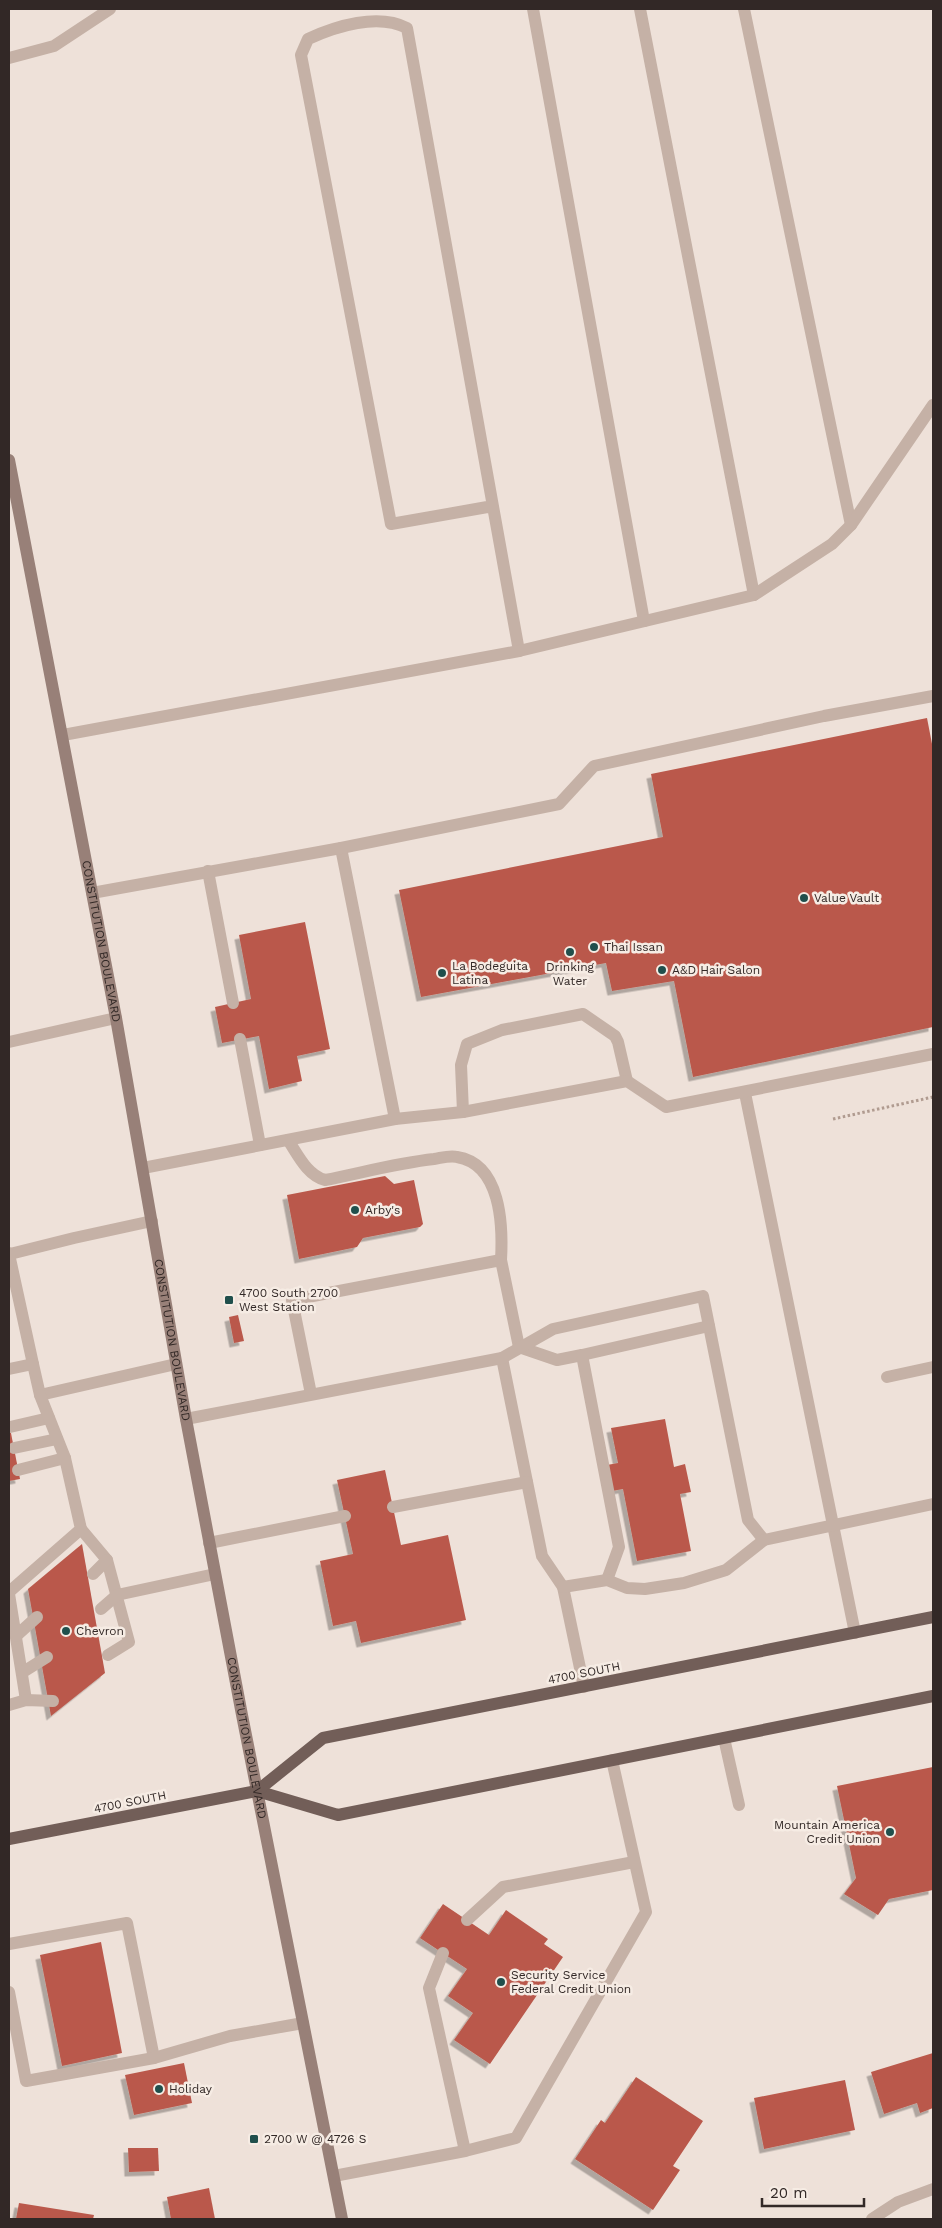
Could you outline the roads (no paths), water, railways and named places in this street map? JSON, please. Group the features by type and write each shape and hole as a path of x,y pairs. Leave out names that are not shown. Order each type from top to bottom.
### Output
{"main road":[{"name":"CONSTITUTION BOULEVARD","path":"9,460 116,1018 209,1544 342,2219"},
{"name":"4700 SOUTH","path":"257,1791 323,1738 933,1618"},
{"name":"4700 SOUTH","path":"9,1839 257,1791 338,1815 933,1696"}],"street":[{"path":"9,58 54,46 110,9"},
{"path":"533,9 644,621"},
{"path":"640,9 754,595"},
{"path":"744,9 851,525"},
{"path":"493,506 391,524 301,55 308,39 328,30 376,22 396,23 407,28 493,506 519,651"},
{"path":"63,735 519,651 754,595 832,544 851,525 933,405"},
{"path":"92,893 341,848 559,804 594,766 824,716 933,696"},
{"path":"341,848 395,1119"},
{"path":"208,871 233,1003"},
{"path":"463,1112 461,1065 467,1044 502,1030 583,1014 615,1036 627,1081 666,1107 745,1093 933,1054"},
{"path":"9,1042 116,1018"},
{"path":"240,1039 260,1145"},
{"path":"142,1168 395,1119 463,1112 627,1081"},
{"path":"745,1093 855,1633"},
{"path":"288,1140 308,1169 318,1178 325,1180 421,1160 455,1156 473,1162 487,1176 494,1193 502,1238 501,1260 519,1347"},
{"path":"108,1655 129,1642 107,1560 80,1529 65,1458 40,1395 9,1255 74,1238 152,1222"},
{"path":"311,1394 292,1300 501,1260"},
{"path":"186,1419 502,1358 553,1329 703,1296 748,1520 764,1540"},
{"path":"519,1347 557,1360 710,1326"},
{"path":"582,1355 619,1547 608,1580"},
{"path":"502,1358 542,1556 563,1587 584,1687"},
{"path":"9,1369 33,1364"},
{"path":"40,1395 176,1364"},
{"path":"887,1377 933,1367"},
{"path":"10,1426 49,1418"},
{"path":"14,1448 57,1439"},
{"path":"18,1470 65,1458"},
{"path":"393,1507 527,1482"},
{"path":"563,1587 608,1580 627,1588 645,1589 684,1583 726,1570 764,1540 933,1504"},
{"path":"209,1544 345,1516"},
{"path":"26,1700 9,1593 80,1529"},
{"path":"93,1574 107,1560"},
{"path":"101,1609 117,1595 215,1574"},
{"path":"16,1636 37,1616"},
{"path":"23,1672 47,1657"},
{"path":"9,1705 26,1700 54,1701"},
{"path":"724,1738 739,1805"},
{"path":"334,2176 465,2151 516,2138 646,1912 612,1760"},
{"path":"467,1920 503,1886 634,1862"},
{"path":"9,1944 127,1923 154,2058"},
{"path":"443,1953 429,1988 465,2151"},
{"path":"9,1992 26,2081 154,2058 230,2036 303,2023"},
{"path":"872,2219 898,2202 933,2189"}],"place":[{"name":"Value Vault","path":"804,898"},
{"name":"Thai Issan","path":"594,947"},
{"name":"Drinking Water","path":"570,952"},
{"name":"A&D Hair Salon","path":"662,970"},
{"name":"La Bodeguita Latina","path":"442,973"},
{"name":"Arby's","path":"355,1210"},
{"name":"4700 South 2700 West Station","path":"229,1300"},
{"name":"Chevron","path":"66,1631"},
{"name":"Mountain America Credit Union","path":"890,1832"},
{"name":"Security Service Federal Credit Union","path":"501,1982"},
{"name":"Holiday","path":"159,2089"},
{"name":"2700 W @ 4726 S","path":"254,2139"}]}
